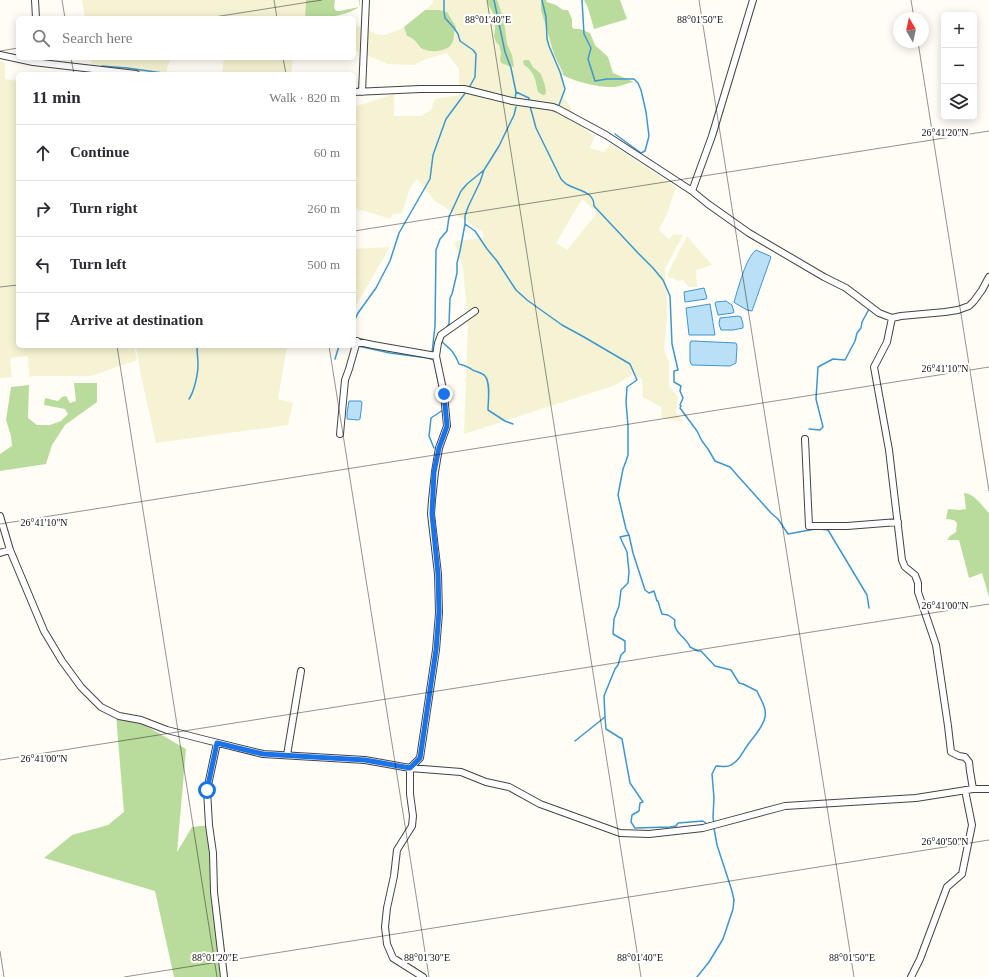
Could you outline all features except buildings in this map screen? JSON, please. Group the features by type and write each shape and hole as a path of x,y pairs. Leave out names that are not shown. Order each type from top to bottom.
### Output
{"street":[{"path":"35,0 36,16"},
{"path":"362,92 366,0"},
{"path":"692,191 712,136 753,0"},
{"path":"0,55 16,57"},
{"path":"33,60 121,72"},
{"path":"356,92 420,88 467,90 512,101 558,109 606,135 692,191 748,233 846,288 879,313 892,318 945,312 969,306 982,290 989,277"},
{"path":"429,355 438,343 441,335 475,312"},
{"path":"892,318 887,342 874,367 890,450 902,560 905,567 915,575 918,583 918,592 936,645 951,752 965,757 969,762 973,789"},
{"path":"356,341 429,355"},
{"path":"340,434 346,380 354,348"},
{"path":"423,977 393,958 387,944 385,927 397,850 412,826 413,816 410,794 410,768 420,758 436,650 439,612 438,574 432,500 434,472 439,448 447,426 444,394 429,355"},
{"path":"805,439 809,526 847,526 898,522"},
{"path":"0,516 10,550 44,631 62,661 82,687 101,707 119,716 141,720 167,730 263,754 365,760 410,768 461,772 486,782 509,787 540,804 620,832 649,834 703,828 786,806 916,798 973,789 989,789"},
{"path":"0,553 10,550"},
{"path":"287,755 301,671"},
{"path":"217,743 207,790 209,824 213,853 214,892 224,977"},
{"path":"911,977 920,958 947,887 962,874 972,825 966,790"}],"shaded area":[{"path":"82,0 306,0 305,16 85,16"},
{"path":"433,0 487,0 494,15 494,36 499,45 501,53 500,59 512,55 507,44 504,21 497,0 541,0 541,10 554,54 562,71 564,97 585,130 595,136 590,148 604,152 611,144 676,187 667,214 659,230 669,239 674,234 683,235 665,269 667,317 664,351 669,361 669,386 678,397 676,412 683,422 662,418 661,407 643,397 642,380 634,374 613,386 464,434 468,324 463,268 454,242 484,237 482,231 435,201 417,179 410,188 402,213 393,214 390,219 365,211 356,210 356,106 394,94 394,116 421,116 431,110 435,99 459,95 459,69 447,53 426,59 414,65 388,64 356,51 356,26 376,34 384,35 404,27 407,36 414,39 418,45 452,44 456,27 447,12 439,10 425,10 433,3","holes":["529,60 533,67 541,74 546,91 538,92 533,74 524,65","582,199 597,213 567,250 556,243"]},
{"path":"91,60 170,60 167,72 120,72 92,69"},
{"path":"224,60 293,60 291,72 222,72"},
{"path":"0,61 5,63 5,79 16,81 16,348 134,348 137,360 91,376 29,377 28,356 10,358 12,377 0,378"},
{"path":"687,236 712,265 696,270 697,287 689,287 683,280 678,281 673,278 669,278 667,275"},
{"path":"390,247 356,306 356,249"},
{"path":"136,348 287,348 278,399 293,403 288,425 156,443"}],"green space":[{"path":"306,0 335,0 334,7 336,11 359,7 340,15 305,16"},
{"path":"487,0 497,0 499,5 504,21 507,44 512,55 514,66 512,67 501,63 499,45 494,36 494,15"},
{"path":"541,0 546,0 547,2 556,5 563,10 568,10 572,19 572,27 574,29 580,29 590,33 595,45 608,57 613,73 634,82 615,87 603,87 581,82 563,75 554,54 541,10"},
{"path":"584,0 620,0 627,19 594,29"},
{"path":"425,10 439,10 447,12 456,27 451,45 445,49 437,51 424,50 412,38 407,36 404,27"},
{"path":"529,60 533,67 541,74 545,85 545,95 538,92 532,73 524,65 523,61"},
{"path":"74,383 97,383 97,402 65,425 52,445 46,464 0,471 0,454 12,446 11,436 6,420 11,387 29,385 28,418 37,425 50,425 61,421 68,414 65,409 44,405 45,398 58,401 62,397 66,396 70,403 76,401"},
{"path":"964,493 974,497 989,513 989,597 982,573 969,578 959,540 947,540 956,532 957,523 954,520 946,519 948,509 966,509"},
{"path":"116,715 136,720 186,749 177,852 192,827 209,825 228,977 174,977 155,891 44,858 72,835 108,825 124,812"}],"water":[{"path":"756,250 771,257 752,311 747,310 734,302 746,266 752,254"},
{"path":"704,288 706,299 685,302 684,292"},
{"path":"726,301 732,305 734,312 718,315 715,303"},
{"path":"710,304 715,335 689,335 686,308"},
{"path":"741,317 743,328 721,330 719,324 720,318"},
{"path":"691,341 736,343 736,363 730,366 692,365 690,361"},
{"path":"349,401 361,401 360,419 347,419"}],"waterway":[{"path":"444,0 445,18 458,34 460,41 473,50 476,54 475,77 470,86"},
{"path":"494,0 505,52 511,68 516,92 515,99"},
{"path":"542,0 546,17 547,39 565,89 559,105"},
{"path":"582,0 584,34 591,48 588,59 595,81 607,79 634,79 638,83 641,90 649,136 645,151 641,153 615,134"},
{"path":"102,66 156,72"},
{"path":"468,89 469,87 504,96"},
{"path":"356,318 376,288 390,261 399,233 430,179 433,155 446,119 466,92"},
{"path":"516,92 529,98 529,102"},
{"path":"530,106 536,128 561,179 567,185 589,194 594,206 663,280 670,296 672,344 678,370 674,371 674,382 681,386 680,391 683,398 680,408 697,431 715,461 730,467 778,519 788,534 815,529"},
{"path":"516,107 514,115 499,146 484,170 468,207 465,216 465,224 475,231 516,290 527,300 562,325 630,364 637,380 627,387 626,402 628,455 623,469 618,495 626,529 645,590 649,593 654,591 662,614 668,615 675,620 678,632 686,640 690,647 701,651 715,666 731,670 739,683 757,691 765,710 765,717 762,725 738,759 726,767 716,766 712,774 714,824"},
{"path":"432,353 435,326 436,250 440,239 447,231 449,217 461,191 484,170"},
{"path":"447,327 449,324 450,298 457,273 457,263 465,224"},
{"path":"809,429 820,430 823,427 816,399 818,367 833,359 845,360 869,309"},
{"path":"442,341 453,352 459,364 485,376 489,387 488,410 505,421 513,424"},
{"path":"358,346 390,353 428,358"},
{"path":"189,399 194,388 197,373 197,348"},
{"path":"335,359 338,348"},
{"path":"429,356 428,358 434,360 441,396"},
{"path":"434,448 429,436 431,418 443,410"},
{"path":"819,529 828,530 867,595 869,608"},
{"path":"575,741 605,717 604,696 621,655 625,651 625,641 613,634 614,619 619,606 621,590 628,583 629,572 627,552 620,537 629,535"},
{"path":"605,717 606,729 622,739 630,783 643,802 640,803 639,811 632,815 631,822 635,828 670,827 676,826 678,823 703,821 707,824 710,823"},
{"path":"697,977 709,962 723,939 733,909 734,900 732,891 717,845 714,828"}],"route":[{"path":"207,790 217,743 263,754 365,760 410,768 420,758 436,650 439,612 438,574 433,528 432,500 434,472 439,448 447,426 444,394"}]}
